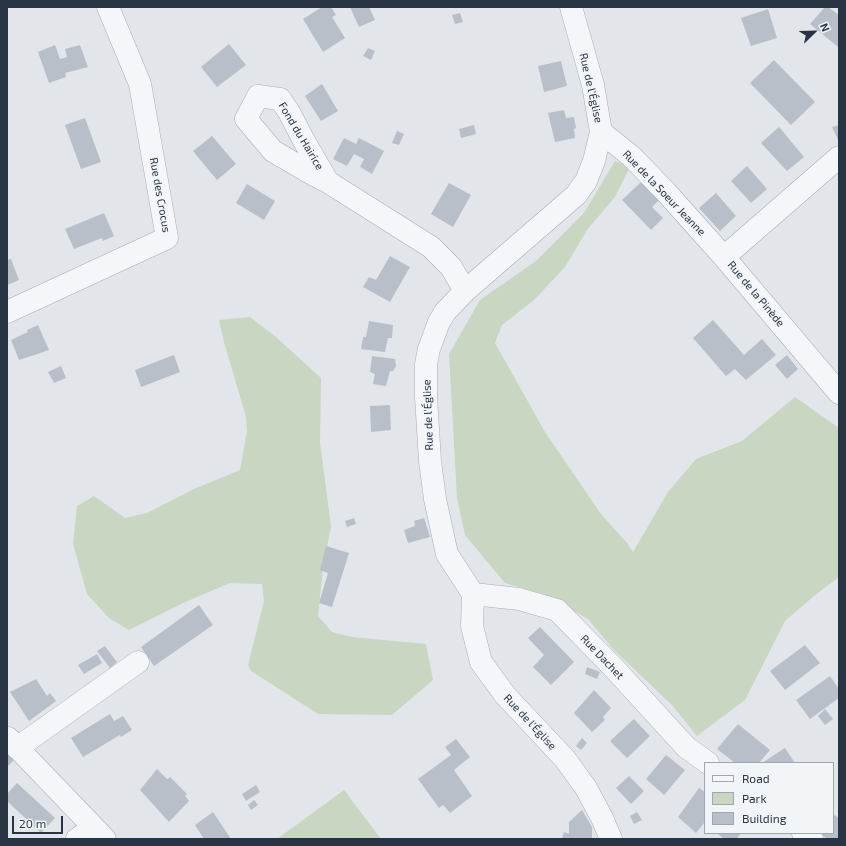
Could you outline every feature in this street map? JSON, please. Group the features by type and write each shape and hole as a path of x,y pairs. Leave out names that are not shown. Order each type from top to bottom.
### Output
{"street":[{"name":"Rue des Crocus","path":"7,312 167,238 140,84 108,7"},
{"name":"Rue de l'Église","path":"571,7 593,85 601,132 594,161 586,181 576,195 465,291 445,312 434,335 426,364 426,397 430,461 434,491 447,554 473,594 472,626 481,662 510,700 565,759 586,788 611,839"},
{"name":"Rue de la Soeur Jeanne","path":"601,132 631,156 724,257"},
{"name":"Rue de la Pinède","path":"839,157 724,257 839,393"},
{"name":"Fond du Hairice","path":"328,182 431,247 451,267 465,291"},
{"name":"Rue Dachet","path":"473,594 519,599 557,610 686,747 707,762"},
{"path":"92,835 12,742 138,662"}],"green space":[{"path":"615,161 630,167 615,197 587,230 565,267 534,300 502,325 495,343 545,432 601,514 627,543 633,552 668,492 696,459 742,441 795,397 839,428 839,577 785,621 745,700 697,736 672,705 614,650 588,619 544,594 505,583 465,535 457,498 449,354 480,300 536,261 584,213"},
{"path":"250,317 276,337 321,378 320,443 331,526 323,568 318,616 332,632 352,637 426,644 433,680 392,715 318,714 251,671 248,665 264,601 262,584 230,583 183,603 129,630 109,618 87,594 73,544 77,506 94,496 125,518 147,513 194,489 240,470 247,431 246,417 219,320"},
{"path":"344,790 381,839 277,839"}],"building":[{"path":"322,7 331,7 336,15 332,17 345,38 323,52 303,19"},
{"path":"350,7 369,7 375,20 359,27"},
{"path":"825,7 828,7 839,15 838,47 810,24"},
{"path":"768,9 777,38 751,46 741,18"},
{"path":"460,13 463,22 455,24 452,15"},
{"path":"229,44 246,65 217,87 201,67"},
{"path":"55,45 60,59 67,57 65,49 80,45 88,67 65,73 66,77 49,83 38,52"},
{"path":"368,48 375,51 371,60 363,56"},
{"path":"774,60 815,102 791,125 750,83"},
{"path":"561,61 567,86 544,92 538,66"},
{"path":"322,84 338,111 321,121 305,96"},
{"path":"564,110 566,118 574,117 576,128 574,129 575,138 555,142 548,113"},
{"path":"85,118 101,162 81,169 65,125"},
{"path":"474,125 476,134 461,138 459,129"},
{"path":"839,125 839,142 832,127"},
{"path":"779,127 804,157 787,171 761,143"},
{"path":"397,131 404,134 399,145 392,143"},
{"path":"212,136 236,164 217,180 193,151"},
{"path":"344,138 356,144 359,138 384,151 372,174 360,167 364,159 354,154 347,166 333,159"},
{"path":"747,166 767,189 751,203 731,181"},
{"path":"641,182 659,200 652,207 663,218 651,230 622,200"},
{"path":"449,183 471,195 453,227 431,214"},
{"path":"247,184 275,201 264,220 236,203"},
{"path":"716,193 736,216 720,231 699,208"},
{"path":"104,213 114,236 103,241 102,238 74,249 65,229"},
{"path":"390,256 410,267 390,302 363,287 369,277 376,280"},
{"path":"11,259 19,280 7,285 7,260"},
{"path":"713,320 744,355 762,339 776,355 746,380 735,369 726,376 693,338"},
{"path":"369,321 393,325 392,338 388,338 385,352 361,349 363,337 366,337"},
{"path":"38,325 49,350 19,360 11,340 28,332 27,330"},
{"path":"174,355 180,372 141,387 135,370"},
{"path":"787,355 798,369 787,379 775,365"},
{"path":"372,356 395,359 396,366 393,371 390,371 386,386 373,384 375,374 370,372"},
{"path":"61,366 66,378 54,383 48,372"},
{"path":"390,405 391,430 371,432 370,406"},
{"path":"354,518 356,524 347,527 345,521"},
{"path":"424,518 430,537 408,543 404,530 415,526 414,521"},
{"path":"326,546 349,553 332,607 319,603 328,573 320,570"},
{"path":"199,605 213,625 154,666 141,647"},
{"path":"540,627 574,662 551,685 533,667 544,655 528,638"},
{"path":"805,645 820,663 785,690 770,671"},
{"path":"105,646 117,662 110,668 97,651"},
{"path":"97,654 102,663 84,674 78,665"},
{"path":"587,667 600,672 597,679 585,674"},
{"path":"830,676 839,689 839,698 810,719 796,700"},
{"path":"36,679 47,696 50,693 56,701 29,721 10,692"},
{"path":"594,690 611,708 603,717 605,720 592,732 574,713"},
{"path":"825,709 833,719 825,725 818,716"},
{"path":"110,714 114,721 123,716 132,730 121,737 120,735 83,757 71,738"},
{"path":"634,719 650,736 627,758 610,741"},
{"path":"738,724 770,750 760,762 734,762 717,749"},
{"path":"582,738 587,743 581,750 576,746"},
{"path":"456,739 470,757 454,770 472,796 450,813 443,805 439,808 418,779 451,755 445,747"},
{"path":"785,748 794,762 764,762"},
{"path":"7,751 15,759 7,767"},
{"path":"666,755 685,770 664,795 646,779"},
{"path":"157,769 167,779 170,777 187,794 185,796 189,801 169,822 140,790"},
{"path":"629,776 644,791 631,804 616,788"},
{"path":"17,783 55,818 41,833 7,801 7,794"},
{"path":"256,785 260,792 246,801 242,794"},
{"path":"699,788 704,791 704,823 696,833 678,817"},
{"path":"254,800 258,805 251,810 248,805"},
{"path":"582,810 592,827 592,839 562,839 564,832 569,834 569,822"},
{"path":"213,812 231,839 204,839 195,825"},
{"path":"637,812 642,820 634,824 630,816"},
{"path":"835,815 839,818 839,839 827,839 820,834 834,834"},
{"path":"718,834 740,834 736,839 724,839"}]}
